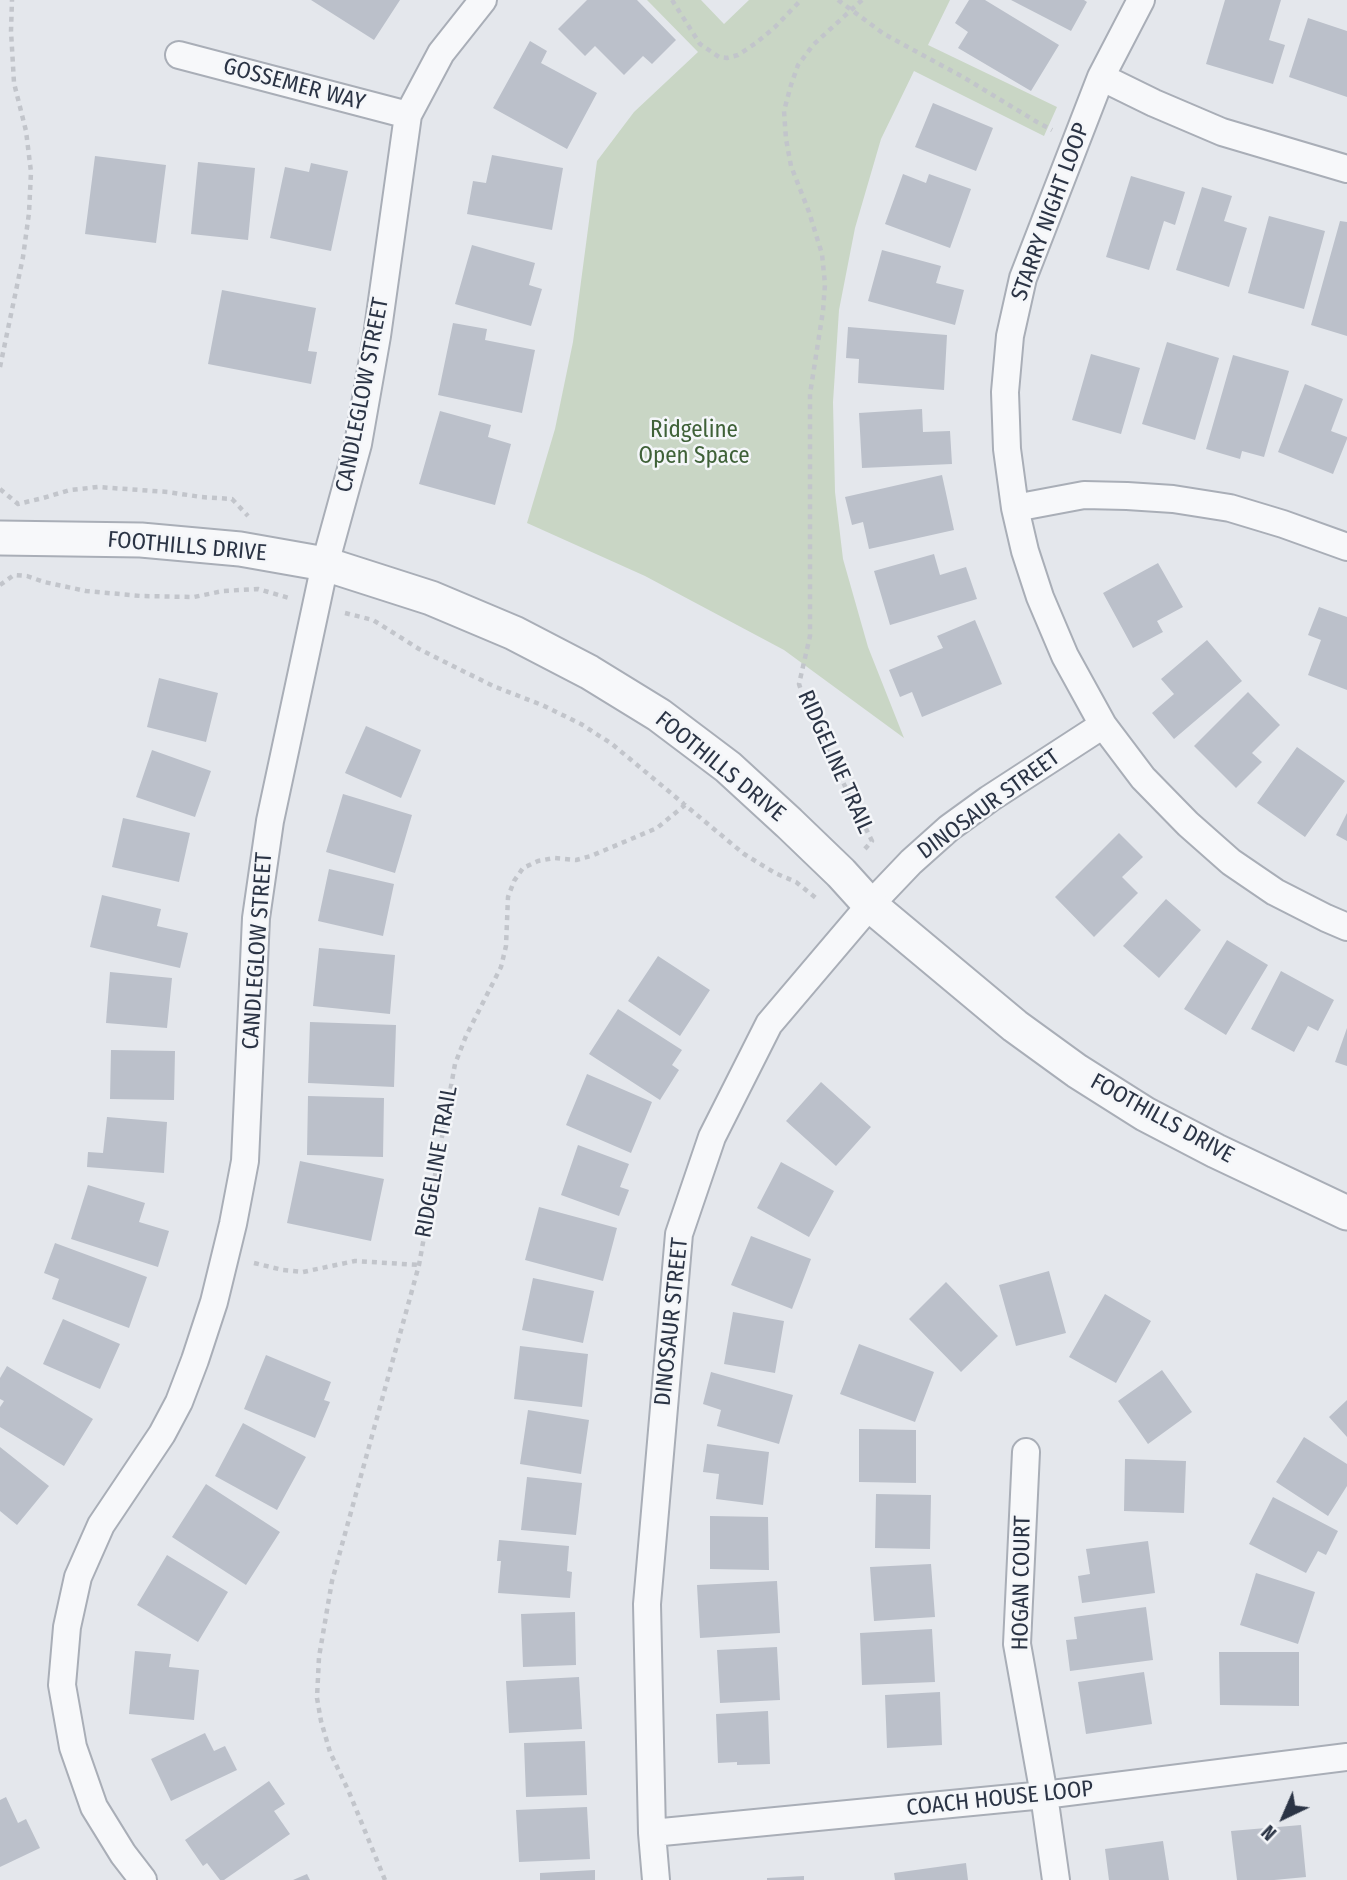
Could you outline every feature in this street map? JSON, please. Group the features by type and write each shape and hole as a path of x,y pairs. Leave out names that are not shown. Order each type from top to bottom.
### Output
{"street":[{"name":"CANDLEGLOW STREET","path":"144,1880 123,1854 94,1807 73,1747 62,1685 67,1627 78,1577 101,1525 162,1434 195,1360 210,1314 233,1224 245,1161 256,918 270,821 325,564 358,444 377,336 408,115 441,53 483,0"},
{"name":"STARRY NIGHT LOOP","path":"1140,0 1101,77 1023,278 1010,336 1005,392 1007,449 1015,508 1025,551 1065,656 1103,725 1143,778 1188,824 1231,862 1275,892 1347,927"},
{"name":"GOSSEMER WAY","path":"179,55 408,115"},
{"path":"1101,77 1222,132 1347,169"},
{"path":"1015,508 1084,495 1173,499 1230,508 1347,547"},
{"name":"FOOTHILLS DRIVE","path":"0,538 141,540 240,549 325,564 431,598 514,634 589,672 659,715 728,767 841,873 870,905 1014,1026 1077,1071 1145,1114 1347,1213"},
{"name":"DINOSAUR STREET","path":"656,1880 652,1833 646,1604 679,1234 712,1137 769,1024 870,905 911,862 949,828 1103,725"},
{"name":"HOGAN COURT","path":"1026,1452 1017,1644 1056,1880"},
{"name":"COACH HOUSE LOOP","path":"652,1833 1044,1796 1347,1757"}],"path":[{"path":"0,367 23,257 31,172 26,131 14,83 12,0"},
{"path":"672,0 700,44 719,57 727,58 738,55 756,43 801,0"},
{"path":"838,0 884,34 1037,122 1076,141"},
{"name":"RIDGELINE TRAIL","path":"385,1880 330,1752 317,1698 319,1657 332,1581 419,1265 455,1064 501,967 506,946 508,897 514,881 523,867 538,861 554,858 576,860 591,856 657,828 685,805 744,854 796,882 816,898 872,841 807,709 799,684 810,636 810,394 824,312 825,284 822,254 791,166 784,111 790,85 799,65 813,45 862,0"},
{"path":"0,489 18,503 98,486 232,499 246,514 257,519"},
{"path":"0,585 14,575 86,591 141,596 194,597 223,591 258,589 373,620 419,649 493,687 542,705 581,724 612,744 685,805"},
{"path":"223,1261 250,1262 303,1272 355,1261 419,1265"}],"green space":[{"name":"Ridgeline Open Space","path":"647,0 701,0 724,24 749,0 950,0 928,45 1057,107 1044,136 914,71 881,139 855,228 839,310 833,402 835,492 843,559 868,647 904,738 784,650 645,576 527,523 555,429 573,342 597,161 634,112 698,52"}],"building":[{"path":"311,0 400,0 374,40"},
{"path":"587,0 637,0 676,40 652,64 643,56 624,75 595,46 585,56 558,29"},
{"path":"969,0 985,0 1059,45 1031,91 958,48 968,32 955,23"},
{"path":"1011,0 1084,0 1087,2 1071,31"},
{"path":"1225,0 1281,0 1269,40 1285,45 1273,84 1206,64"},
{"path":"1308,18 1347,31 1347,97 1289,77"},
{"path":"530,41 547,51 541,63 597,93 567,149 493,108"},
{"path":"933,103 993,128 976,171 915,147"},
{"path":"492,155 563,168 552,230 467,214 473,181 486,183"},
{"path":"95,156 166,165 156,243 85,234"},
{"path":"198,162 255,168 248,240 191,234"},
{"path":"311,163 348,171 331,251 270,238 285,167 309,172"},
{"path":"903,174 926,183 929,174 971,189 950,248 885,224"},
{"path":"1131,176 1185,192 1175,225 1164,221 1149,270 1106,257"},
{"path":"1202,187 1232,196 1224,221 1247,228 1229,287 1176,270"},
{"path":"1269,216 1325,231 1304,309 1248,293"},
{"path":"1340,221 1347,222 1347,336 1311,325"},
{"path":"472,245 535,263 529,285 542,289 531,326 455,304"},
{"path":"882,250 941,266 936,283 964,290 955,325 868,301"},
{"path":"222,290 316,308 308,351 317,352 311,384 208,364"},
{"path":"453,323 487,329 485,340 535,350 522,413 438,395"},
{"path":"848,327 947,335 944,390 858,383 859,359 846,358"},
{"path":"1167,342 1219,358 1195,440 1142,424"},
{"path":"1091,354 1140,368 1121,434 1072,420"},
{"path":"1233,355 1289,371 1264,457 1242,451 1240,459 1206,449"},
{"path":"1305,384 1343,399 1331,431 1347,439 1333,474 1278,452"},
{"path":"922,409 923,432 950,431 952,464 862,468 859,413"},
{"path":"440,411 491,425 488,437 511,444 495,505 419,484"},
{"path":"942,475 954,530 869,549 863,522 852,525 845,497"},
{"path":"934,554 940,575 966,567 977,599 890,625 874,571"},
{"path":"1158,563 1183,607 1157,621 1163,632 1133,648 1103,593"},
{"path":"1319,607 1347,617 1347,690 1308,675 1321,640 1308,635"},
{"path":"975,620 1002,684 922,717 912,692 900,697 889,670 943,648 937,636"},
{"path":"1207,640 1242,681 1174,739 1152,713 1174,694 1161,679"},
{"path":"159,678 218,693 206,742 147,727"},
{"path":"1248,692 1280,725 1252,753 1262,762 1236,788 1194,746"},
{"path":"366,726 421,750 401,798 345,773"},
{"path":"1297,747 1345,781 1305,837 1257,803"},
{"path":"152,750 211,771 195,817 136,797"},
{"path":"343,794 412,815 395,873 326,852"},
{"path":"1347,813 1347,841 1336,835"},
{"path":"123,818 190,833 179,882 112,867"},
{"path":"1119,833 1143,857 1122,877 1138,893 1094,937 1055,897"},
{"path":"329,869 394,884 383,936 318,921"},
{"path":"102,895 161,909 157,926 188,933 180,968 90,947"},
{"path":"1166,899 1201,930 1159,978 1123,946"},
{"path":"1227,940 1268,965 1226,1035 1184,1009"},
{"path":"319,948 395,955 390,1014 313,1006"},
{"path":"658,956 710,990 680,1036 628,1001"},
{"path":"1281,971 1334,1000 1318,1031 1308,1026 1294,1052 1251,1029"},
{"path":"110,972 172,978 167,1028 106,1023"},
{"path":"618,1009 682,1050 672,1065 679,1070 660,1100 589,1054"},
{"path":"310,1022 396,1025 394,1087 308,1083"},
{"path":"1347,1028 1347,1066 1335,1062"},
{"path":"111,1050 175,1051 174,1100 110,1099"},
{"path":"587,1074 652,1102 631,1153 566,1125"},
{"path":"821,1082 871,1127 836,1166 786,1121"},
{"path":"308,1096 384,1098 383,1157 307,1155"},
{"path":"107,1117 167,1122 164,1173 87,1167 88,1152 103,1153"},
{"path":"578,1145 629,1164 620,1187 629,1190 619,1216 561,1195"},
{"path":"300,1161 384,1179 371,1241 287,1223"},
{"path":"781,1162 834,1191 809,1237 757,1208"},
{"path":"88,1185 145,1203 139,1222 169,1231 158,1267 71,1239"},
{"path":"539,1207 617,1228 603,1281 525,1260"},
{"path":"751,1236 811,1259 792,1309 731,1285"},
{"path":"55,1243 147,1277 129,1328 52,1299 59,1279 44,1273"},
{"path":"1049,1271 1066,1333 1016,1346 999,1285"},
{"path":"533,1278 594,1291 583,1343 522,1330"},
{"path":"946,1282 998,1336 961,1372 909,1319"},
{"path":"1105,1294 1151,1321 1116,1383 1069,1357"},
{"path":"733,1312 784,1321 775,1373 724,1364"},
{"path":"63,1319 120,1344 100,1389 43,1364"},
{"path":"859,1344 934,1372 915,1422 840,1394"},
{"path":"520,1346 588,1354 582,1407 514,1399"},
{"path":"266,1355 331,1382 324,1400 330,1402 315,1438 244,1409"},
{"path":"7,1366 93,1419 64,1466 0,1427 0,1407 4,1401 0,1399 0,1378"},
{"path":"1162,1370 1192,1412 1148,1444 1118,1401"},
{"path":"711,1372 793,1395 779,1444 717,1426 721,1410 703,1404"},
{"path":"1347,1400 1347,1437 1329,1417"},
{"path":"528,1410 589,1420 581,1474 520,1464"},
{"path":"243,1423 306,1457 277,1510 215,1476"},
{"path":"859,1429 916,1430 916,1483 859,1482"},
{"path":"1304,1437 1347,1464 1347,1486 1328,1516 1276,1482"},
{"path":"707,1444 769,1452 763,1505 716,1499 719,1474 703,1472"},
{"path":"0,1447 49,1486 17,1525 0,1511"},
{"path":"1125,1459 1186,1461 1184,1513 1124,1511"},
{"path":"527,1477 582,1483 576,1535 521,1530"},
{"path":"206,1484 280,1532 246,1585 172,1537"},
{"path":"876,1494 931,1495 930,1549 875,1548"},
{"path":"1273,1497 1338,1531 1326,1555 1318,1551 1306,1573 1249,1544"},
{"path":"710,1516 768,1517 769,1570 710,1569"},
{"path":"499,1540 569,1546 567,1571 572,1572 570,1598 498,1593 501,1561 497,1561"},
{"path":"1148,1541 1155,1593 1082,1603 1078,1576 1090,1574 1086,1549"},
{"path":"167,1555 228,1592 198,1642 137,1605"},
{"path":"931,1564 935,1617 874,1621 870,1567"},
{"path":"1256,1573 1315,1592 1298,1644 1240,1625"},
{"path":"777,1581 780,1633 700,1638 697,1585"},
{"path":"1146,1607 1153,1660 1070,1671 1066,1640 1077,1639 1074,1617"},
{"path":"575,1612 576,1665 523,1667 521,1614"},
{"path":"932,1629 935,1682 862,1685 860,1633"},
{"path":"777,1647 780,1700 720,1703 717,1650"},
{"path":"135,1651 171,1654 169,1667 199,1670 194,1720 129,1714"},
{"path":"1219,1652 1299,1652 1299,1706 1220,1705"},
{"path":"1144,1672 1152,1724 1086,1734 1078,1682"},
{"path":"579,1677 582,1729 509,1733 506,1681"},
{"path":"940,1692 942,1745 887,1748 885,1695"},
{"path":"768,1711 770,1764 718,1763 716,1714"},
{"path":"205,1733 214,1751 225,1746 237,1770 171,1801 151,1759"},
{"path":"585,1741 587,1795 526,1797 524,1743"},
{"path":"269,1781 285,1804 274,1811 290,1834 224,1880 220,1880 207,1863 203,1866 185,1840"},
{"path":"6,1797 18,1823 26,1819 40,1848 0,1867 0,1800"},
{"path":"587,1807 590,1859 519,1862 516,1810"},
{"path":"1301,1825 1306,1877 1237,1880 1231,1831"},
{"path":"1163,1841 1169,1880 1109,1880 1105,1849"},
{"path":"966,1863 968,1880 895,1880 894,1873"},
{"path":"595,1870 595,1880 540,1880 540,1873"},
{"path":"307,1874 310,1880 293,1880"},
{"path":"804,1876 804,1880 767,1880 767,1878"}]}
